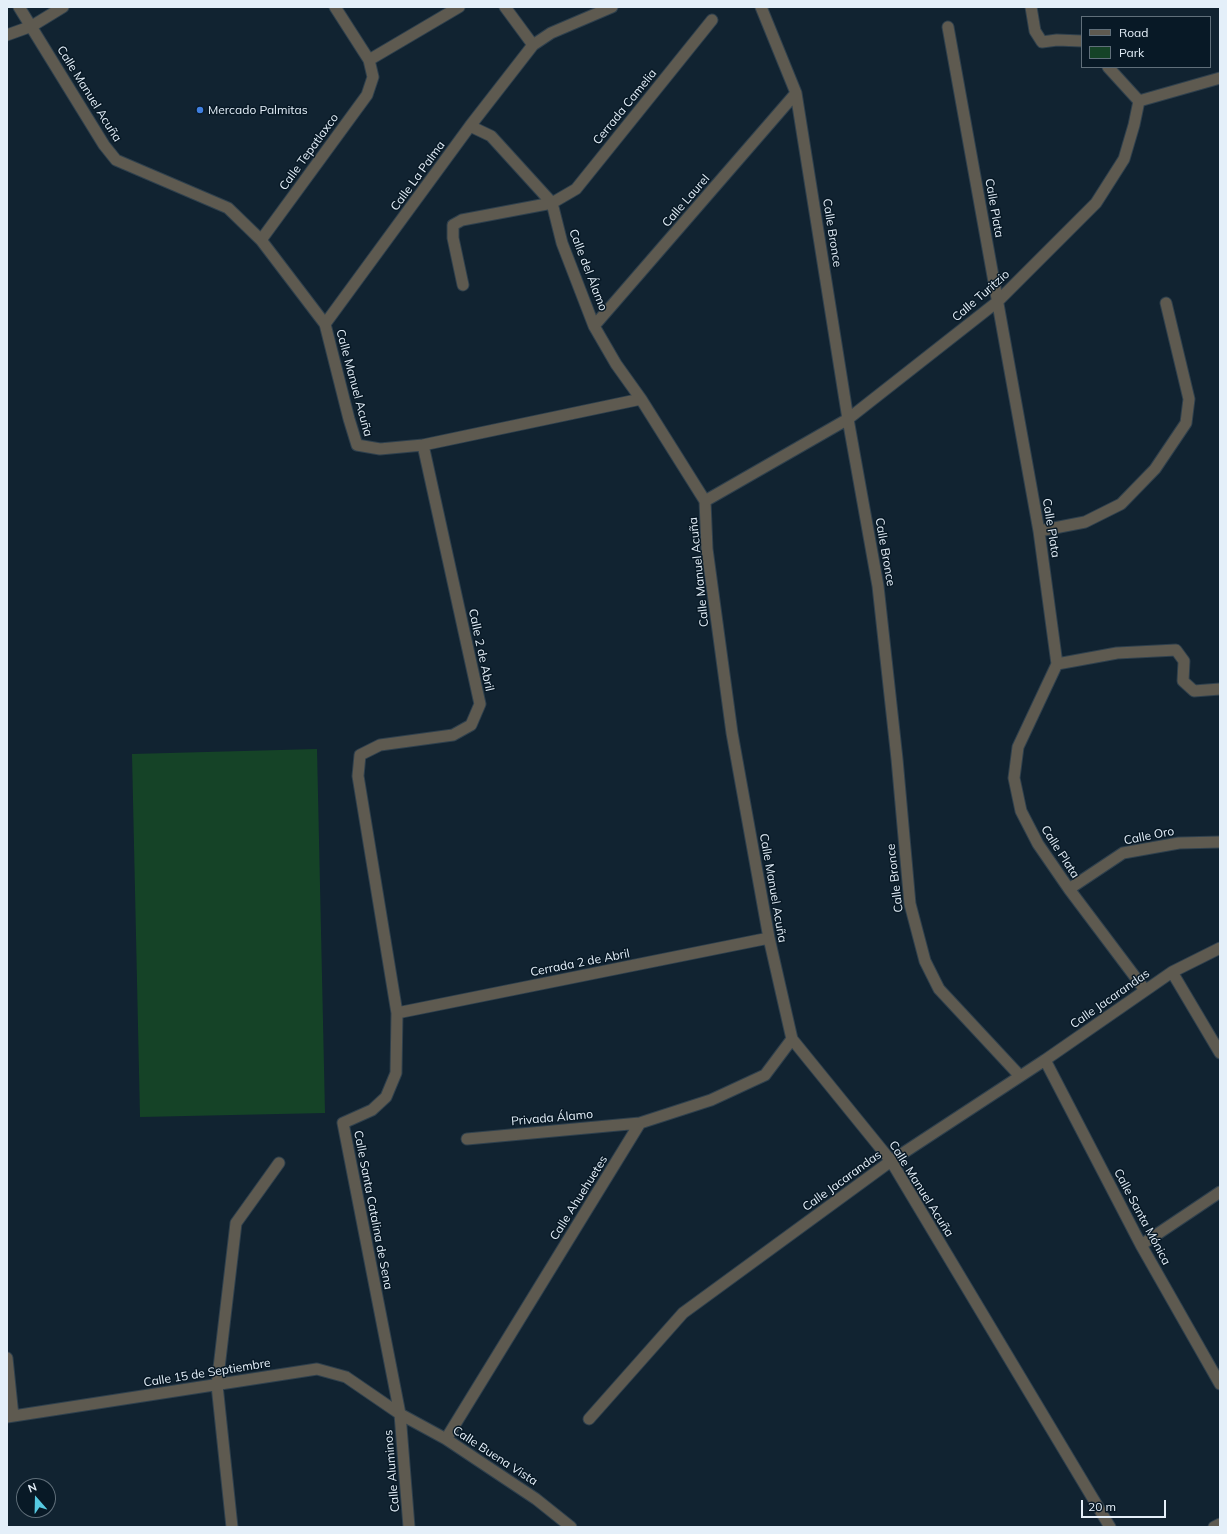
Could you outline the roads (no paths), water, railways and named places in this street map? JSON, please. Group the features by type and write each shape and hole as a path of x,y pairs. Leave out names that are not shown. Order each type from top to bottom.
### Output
{"street":[{"name":"Calle Manuel Acuña","path":"19,7 104,145 116,160 228,208 261,240 325,324 349,419 358,445 380,449 423,445 641,400 705,500 707,548 732,733 769,938 792,1039 891,1162 1110,1527"},
{"path":"7,35 32,26 63,7"},
{"path":"335,7 369,60 459,7"},
{"path":"505,7 533,45"},
{"name":"Calle La Palma","path":"325,324 470,126 533,45 551,33 612,7"},
{"name":"Calle Bronce","path":"761,7 796,93 848,419 878,586 897,760 910,904 925,961 939,989 1020,1076"},
{"path":"1031,7 1035,31 1042,42 1056,40 1081,41"},
{"name":"Cerrada Camelia","path":"463,285 453,238 453,225 462,220 552,203 576,189 712,20"},
{"name":"Calle Plata","path":"948,27 1039,531 1057,664 1018,747 1014,778 1021,811 1038,844 1069,889 1145,990"},
{"name":"Calle Tepatlaxco","path":"261,240 367,95 372,77 369,60"},
{"path":"1109,68 1138,101 1220,78"},
{"name":"Calle Laurel","path":"594,326 796,93"},
{"name":"Calle Turitzio","path":"705,500 848,419 998,302 1096,203 1124,159 1134,125 1138,101"},
{"name":"Calle del Álamo","path":"470,126 491,136 552,203 562,243 594,326 616,364 641,400"},
{"path":"1039,531 1085,522 1121,504 1155,469 1186,422 1189,399 1166,303"},
{"name":"Calle 2 de Abril","path":"397,1013 358,776 360,755 380,745 453,736 471,725 480,704 423,445"},
{"path":"1057,664 1117,653 1176,650 1184,661 1184,681 1194,691 1220,689"},
{"name":"Calle Oro","path":"1069,889 1123,853 1179,843 1220,842"},
{"name":"Cerrada 2 de Abril","path":"397,1013 769,938"},
{"name":"Calle Jacarandas","path":"589,1419 683,1313 891,1162 1045,1060 1172,972 1220,948"},
{"path":"1172,972 1220,1053"},
{"name":"Calle Santa Catalina de Sena","path":"397,1013 396,1073 386,1097 372,1110 343,1123 400,1414"},
{"path":"640,1123 711,1100 765,1075 792,1039"},
{"name":"Calle Santa Mónica","path":"1045,1060 1141,1245 1220,1384"},
{"name":"Privada Álamo","path":"467,1139 640,1123"},
{"name":"Calle Ahuehuetes","path":"446,1439 640,1123"},
{"path":"232,1527 217,1385 236,1223 279,1163"},
{"path":"1141,1245 1220,1192"},
{"path":"7,1358 10,1417"},
{"name":"Calle 15 de Septiembre","path":"10,1417 317,1368 346,1377 400,1414"},
{"name":"Calle Buena Vista","path":"400,1414 446,1439 536,1499 571,1527"},
{"name":"Calle Aluminos","path":"400,1414 410,1527"},
{"path":"1214,1527 1220,1524"}],"place":[{"name":"Mercado Palmitas","path":"200,110"}]}
